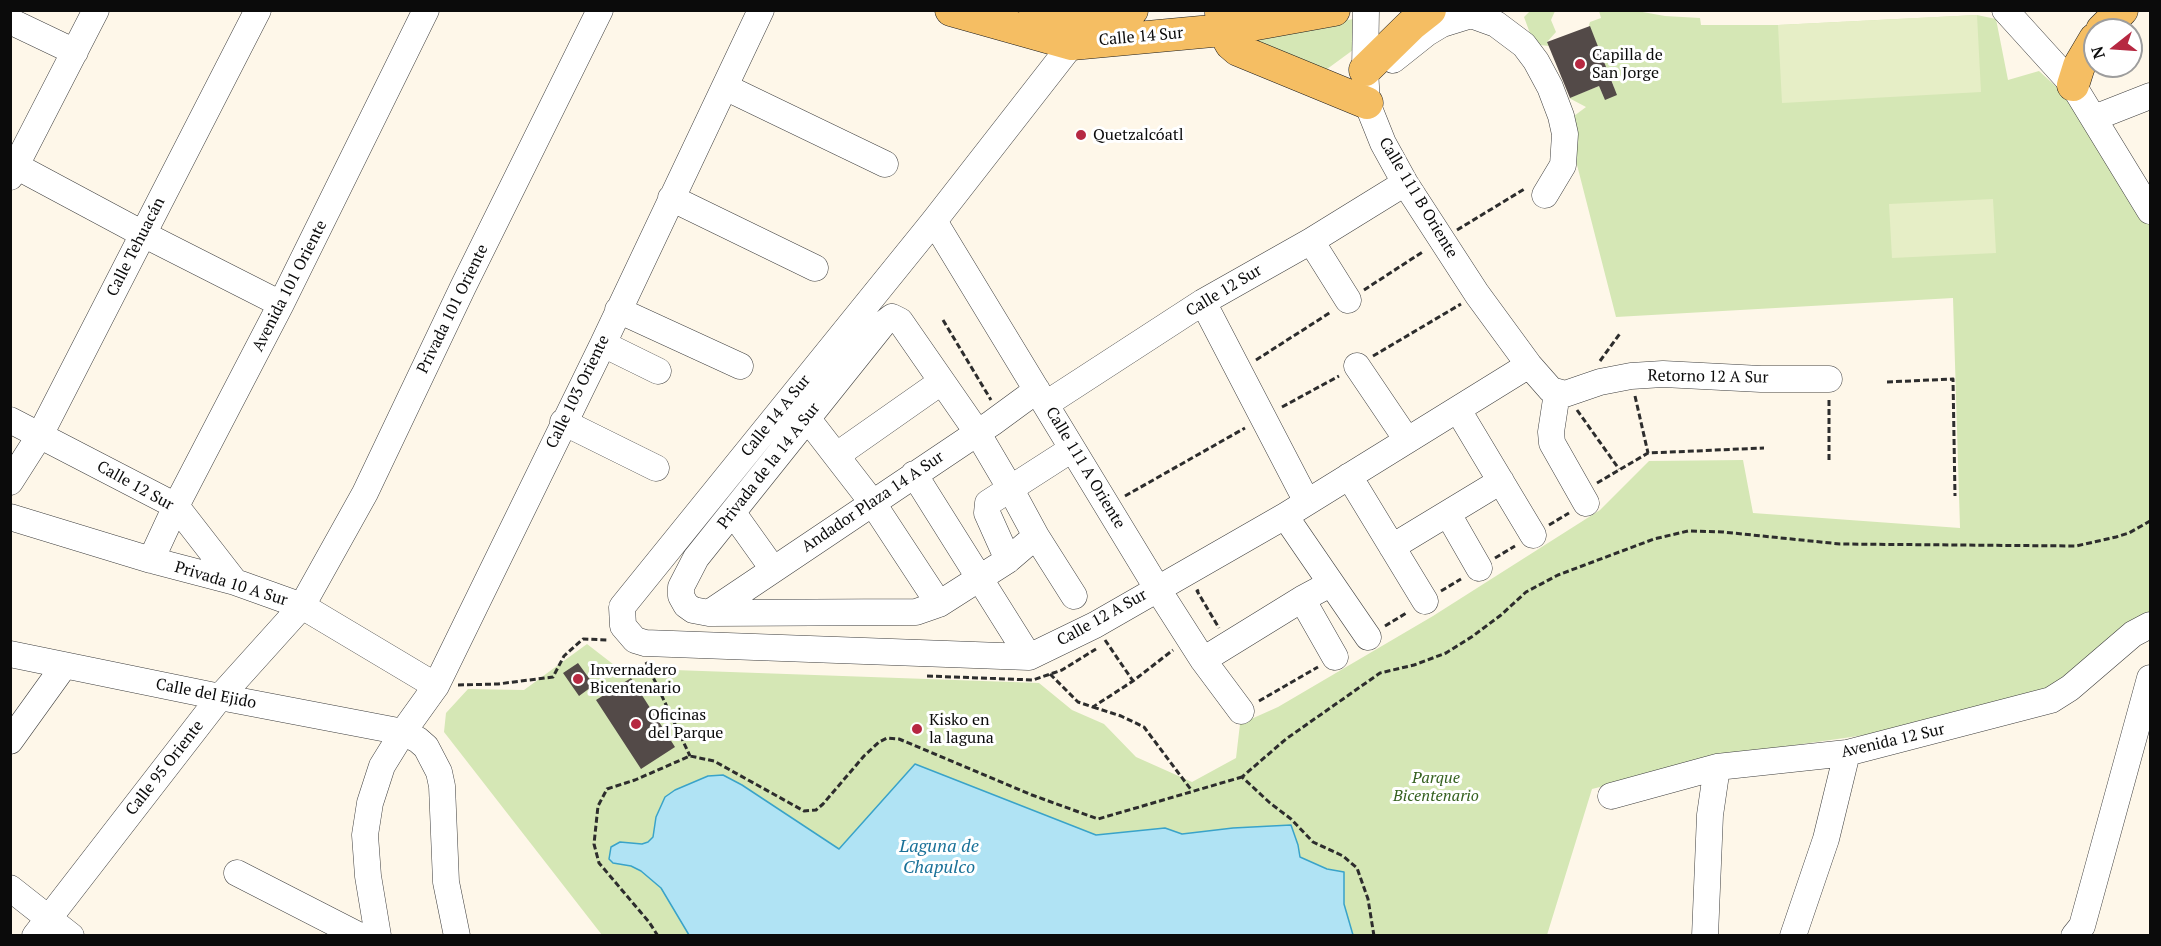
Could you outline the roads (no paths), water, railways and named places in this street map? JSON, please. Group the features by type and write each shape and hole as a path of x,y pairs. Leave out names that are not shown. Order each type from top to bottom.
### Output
{"main road":[{"name":"Calle 14 Sur","path":"951,10 1072,44 1222,20 1334,10"},
{"name":"Calle 14 Sur","path":"1035,10 1087,14 1131,10"},
{"path":"1222,20 1231,44 1238,50 1366,85 1411,25 1430,10"},
{"path":"2073,85 2083,59"}],"street":[{"path":"96,10 13,172 143,234 281,304"},
{"name":"Calle Tehuacán","path":"10,482 40,435 258,10"},
{"name":"Avenida 101 Oriente","path":"151,560 426,10"},
{"name":"Privada 101 Oriente","path":"302,606 365,493 463,287 600,10"},
{"name":"Calle 103 Oriente","path":"378,936 368,876 365,835 370,803 382,766 436,686 603,344 761,10"},
{"name":"Calle 111 B Oriente","path":"1366,10 1366,85 1383,143 1441,240 1528,365"},
{"path":"2005,10 2073,85 2151,211"},
{"path":"1366,85 1427,33 1442,24 1472,15 1496,24 1524,45 1536,61 1550,87 1561,116 1564,134 1563,165 1539,189"},
{"path":"10,21 75,52"},
{"name":"Calle 14 A Sur","path":"629,633 622,607 933,221 1072,44"},
{"path":"725,87 885,164"},
{"path":"2094,118 2151,96"},
{"name":"Calle 12 Sur","path":"1041,397 1311,241 1405,183"},
{"path":"672,198 815,268"},
{"name":"Calle 111 A Oriente","path":"933,221 1157,588 1196,650 1241,711"},
{"path":"1311,241 1348,300"},
{"path":"1203,302 1307,502"},
{"path":"618,310 740,366"},
{"name":"Privada de la 14 A Sur","path":"709,613 693,610 686,605 681,596 681,587 696,558 883,324 892,317 900,321 941,382"},
{"path":"603,344 658,371"},
{"path":"1528,365 1551,390 1561,394 1550,437 1583,498"},
{"name":"Calle 12 A Sur","path":"629,633 645,644 1029,657 1095,626 1157,588 1285,516 1528,365"},
{"path":"1357,366 1407,440"},
{"name":"Retorno 12 A Sur","path":"1561,394 1600,382 1631,376 1663,374 1761,379 1829,379"},
{"path":"837,455 941,382 977,432 1036,536 1074,596"},
{"name":"Andador Plaza 14 A Sur","path":"709,613 977,432 1041,397"},
{"path":"1458,410 1533,535"},
{"path":"807,418 872,502 939,604"},
{"name":"Calle 12 Sur","path":"10,420 176,506 235,582"},
{"path":"563,422 656,468"},
{"path":"1008,561 987,513 987,506 990,501 1072,449"},
{"path":"914,474 1029,657"},
{"path":"1349,476 1425,601"},
{"path":"1392,547 1501,481"},
{"path":"733,513 773,569"},
{"path":"1448,514 1479,568"},
{"path":"1285,516 1368,637"},
{"name":"Privada 10 A Sur","path":"15,525 235,582 302,606 436,686"},
{"path":"709,613 909,613 939,604 1008,561 1036,536"},
{"path":"1196,650 1228,644 1330,584"},
{"path":"1302,599 1335,657"},
{"name":"Calle 95 Oriente","path":"41,927 220,697 302,606"},
{"name":"Avenida 12 Sur","path":"1611,796 1717,767 1848,753 2051,700 2070,688 2133,634 2151,625"},
{"name":"Calle del Ejido","path":"10,654 403,732"},
{"path":"10,741 64,666"},
{"path":"2074,936 2082,926 2151,678"},
{"path":"403,732 426,747 439,772 444,808 446,882 457,936"},
{"path":"1793,936 1826,839 1848,753"},
{"path":"1705,936 1710,815 1717,767"},
{"path":"237,873 360,936"},
{"path":"10,888 41,927 71,936"}],"water":[{"name":"Laguna de Chapulco","path":"915,764 1096,835 1165,828 1182,834 1291,825 1300,857 1327,869 1344,872 1344,904 1353,935 689,935 661,888 641,871 631,866 613,863 609,859 611,847 620,842 642,844 653,837 656,817 665,797 675,790 708,776 723,775 839,849"}],"place":[{"name":"Capilla de San Jorge","path":"1580,64"},
{"name":"Quetzalcóatl","path":"1081,135"},
{"name":"Invernadero Bicentenario","path":"578,679"},
{"name":"Oficinas del Parque","path":"636,724"},
{"name":"Kisko en la laguna","path":"917,729"}],"park label":[{"name":"Parque Bicentenario","path":"1436,787"}]}
